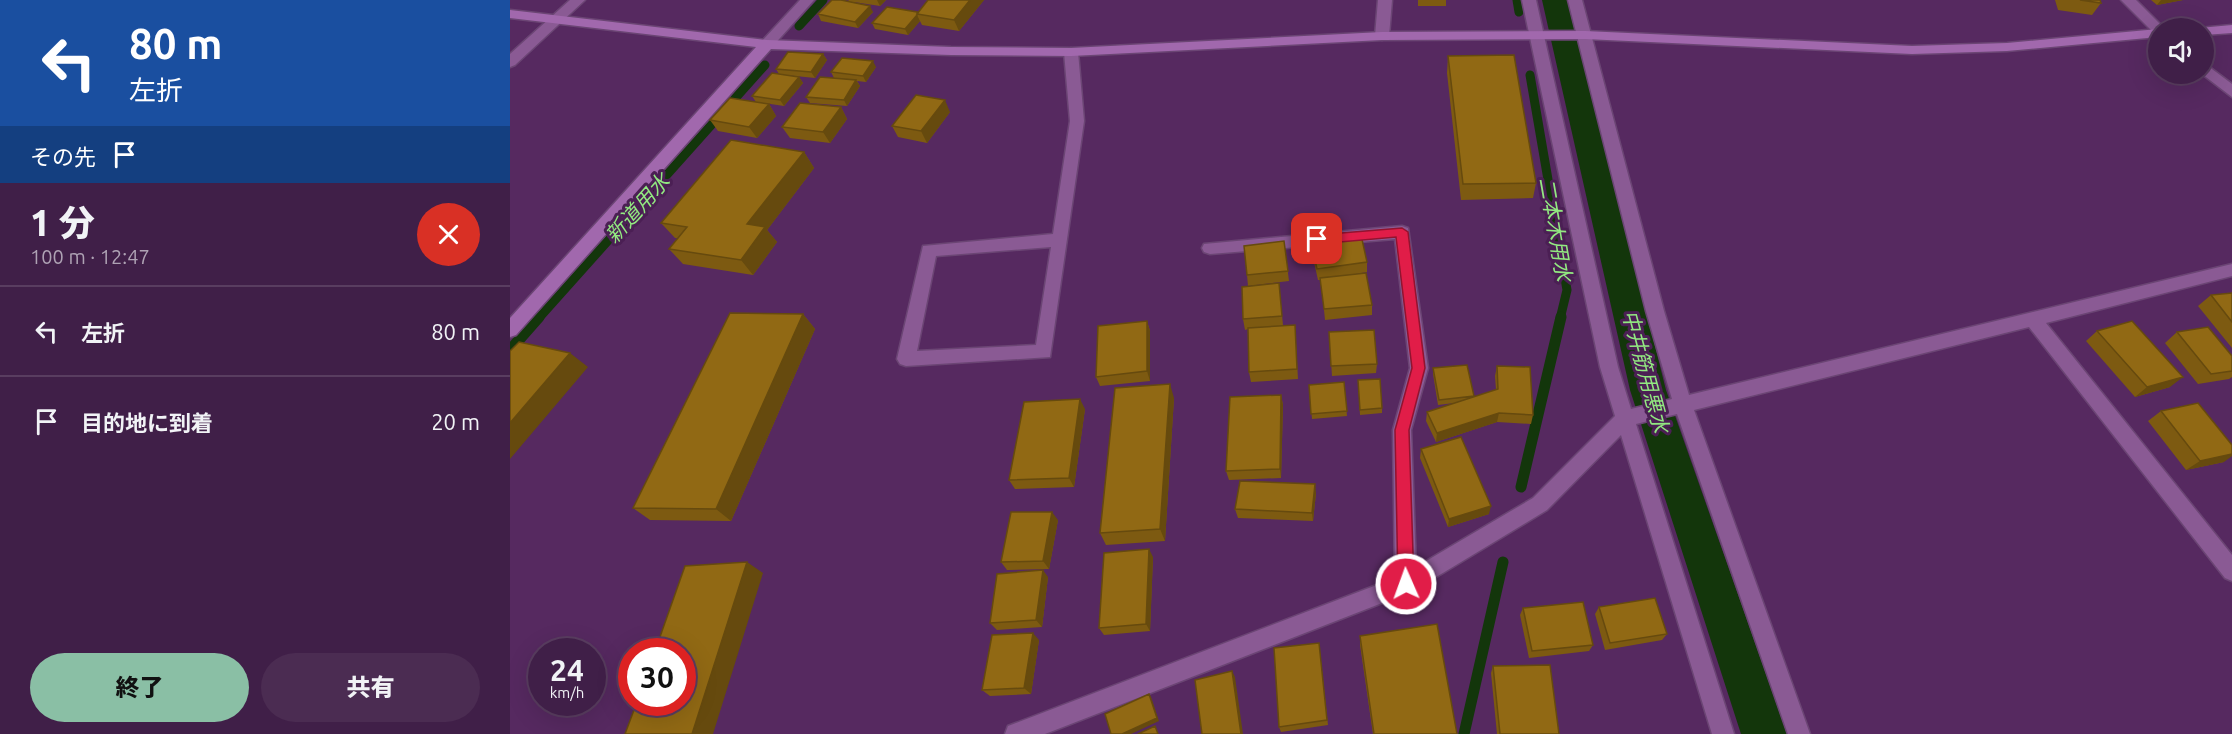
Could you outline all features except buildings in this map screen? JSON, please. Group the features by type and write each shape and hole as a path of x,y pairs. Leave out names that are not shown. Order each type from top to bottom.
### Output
{"street":[{"path":"510,62 578,0"},
{"path":"510,330 807,0"},
{"path":"1382,36 1385,0"},
{"path":"1529,0 1545,35 1609,367 1724,734"},
{"path":"1575,0 1579,35 1682,403 1799,734"},
{"path":"2128,0 2148,19"},
{"path":"510,14 767,44 951,51 1071,52 1382,36 1545,35 1912,50 2007,47 2148,34"},
{"path":"2214,30 2232,29"},
{"path":"1060,240 929,250 906,359 1044,352 1060,240 1077,121 1071,52"},
{"path":"2214,77 2232,92"},
{"path":"1210,248 1402,232 1419,368 1402,430 1406,584"},
{"path":"1016,734 1406,584 1540,504 1624,419 2232,270"},
{"path":"2031,318 2232,571"}],"waterway":[{"name":"新道用水","path":"799,26 823,0"},
{"name":"二本木用水","path":"1517,0 1519,12"},
{"name":"中井筋用悪水","path":"1555,0 1648,390 1764,734"},
{"name":"新道用水","path":"538,319 765,65"},
{"name":"二本木用水","path":"1530,75 1567,290 1560,319"},
{"name":"新道用水","path":"510,350 539,317"},
{"name":"二本木用水","path":"1521,487 1561,317"},
{"name":"二本木用水","path":"1464,734 1503,562"}],"route":[{"path":"1317,239 1402,232 1419,368 1402,430 1406,584"}]}
